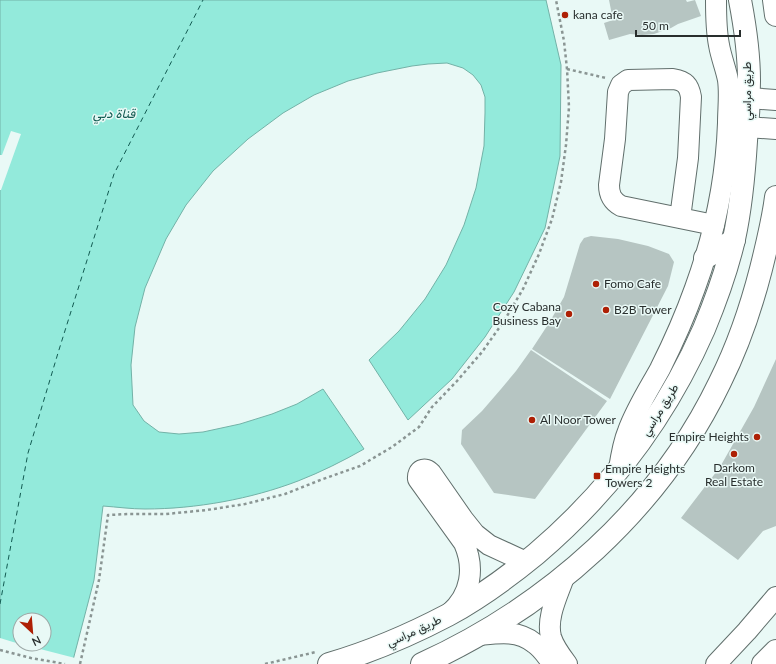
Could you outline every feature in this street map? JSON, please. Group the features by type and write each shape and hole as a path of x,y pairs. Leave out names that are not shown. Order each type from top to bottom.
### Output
{"main road":[{"name":"طريق مراسي","path":"329,664 378,647 410,633 449,614 508,577 584,510 620,469 661,411 677,385 710,314 723,278 734,240 743,184 749,98 747,43 740,0"},
{"path":"774,0 776,15"},
{"path":"422,664 480,635 509,617 564,577 607,538 641,502 668,468 703,414 720,382 741,332 758,281 773,223 776,197"},
{"path":"705,258 734,240"},
{"path":"763,664 776,651"}],"street":[{"path":"620,469 621,456 627,431 660,368 684,317 705,258 714,225 724,167 729,105 728,80 717,32 716,0"},
{"path":"680,218 688,158 691,97 690,90 686,84 673,78 628,80 621,85 618,92 615,139 609,186 611,198 621,206 714,225"},
{"path":"749,98 776,100"},
{"path":"747,127 776,129"},
{"path":"449,614 455,609 466,591 471,572 468,552 464,543 418,479 417,475 419,472 426,469 429,470 466,523 478,537 489,545 526,562"},
{"path":"564,577 551,616 550,627 551,637 555,647 567,664"},
{"path":"716,664 747,632 776,597"},
{"path":"480,635 504,633 520,635 540,648 553,664"}],"path":[{"path":"80,664 99,580 108,514 166,514 245,504 285,494 360,466 419,427 432,407 482,352 504,321 523,289 539,254 552,219 561,182 569,107 564,41 556,0"},
{"path":"567,69 624,83"},
{"path":"0,650 31,658 65,664"}],"water":[{"name":"قناة دبي","path":"0,0 546,0 561,65 560,156 545,228 514,292 485,337 452,379 408,420 369,360 399,331 425,299 446,265 464,225 476,188 484,146 485,97 481,85 473,75 463,68 447,63 412,66 348,81 314,95 283,113 248,139 213,171 186,205 166,239 145,288 135,327 131,365 133,405 144,421 159,432 179,434 203,432 240,424 272,414 297,404 323,389 364,449 332,466 298,481 242,498 203,505 164,509 103,506 94,580 72,664 0,664"}],"pier":[{"path":"11,131 21,134 0,190 0,155 2,155"},
{"path":"0,638 12,642 12,652 52,652 75,658 74,664 0,664"}],"building":[{"path":"609,0 686,0 687,2 695,0 701,16 654,34 630,34 609,40 604,23 613,20"},
{"name":"B2B Tower","path":"591,236 618,239 648,246 669,254 674,262 668,286 610,399 532,349 564,297 580,244 584,238"},
{"name":"Al Noor Tower","path":"531,350 607,401 535,499 494,493 461,444 462,430 482,411 501,389"},
{"name":"Empire Heights","path":"776,359 776,526 763,531 738,560 681,518 720,467 754,407"}],"ferry route":[{"path":"0,604 28,453 114,174 203,0"}],"place":[{"name":"kana cafe","path":"565,15"},
{"name":"Fomo Cafe","path":"596,284"},
{"name":"B2B Tower","path":"606,310"},
{"name":"Cozy Cabana Business Bay","path":"569,314"},
{"name":"Al Noor Tower","path":"532,420"},
{"name":"Empire Heights","path":"757,437"},
{"name":"Darkom Real Estate","path":"734,454"},
{"name":"Empire Heights Towers 2","path":"597,476"}]}
